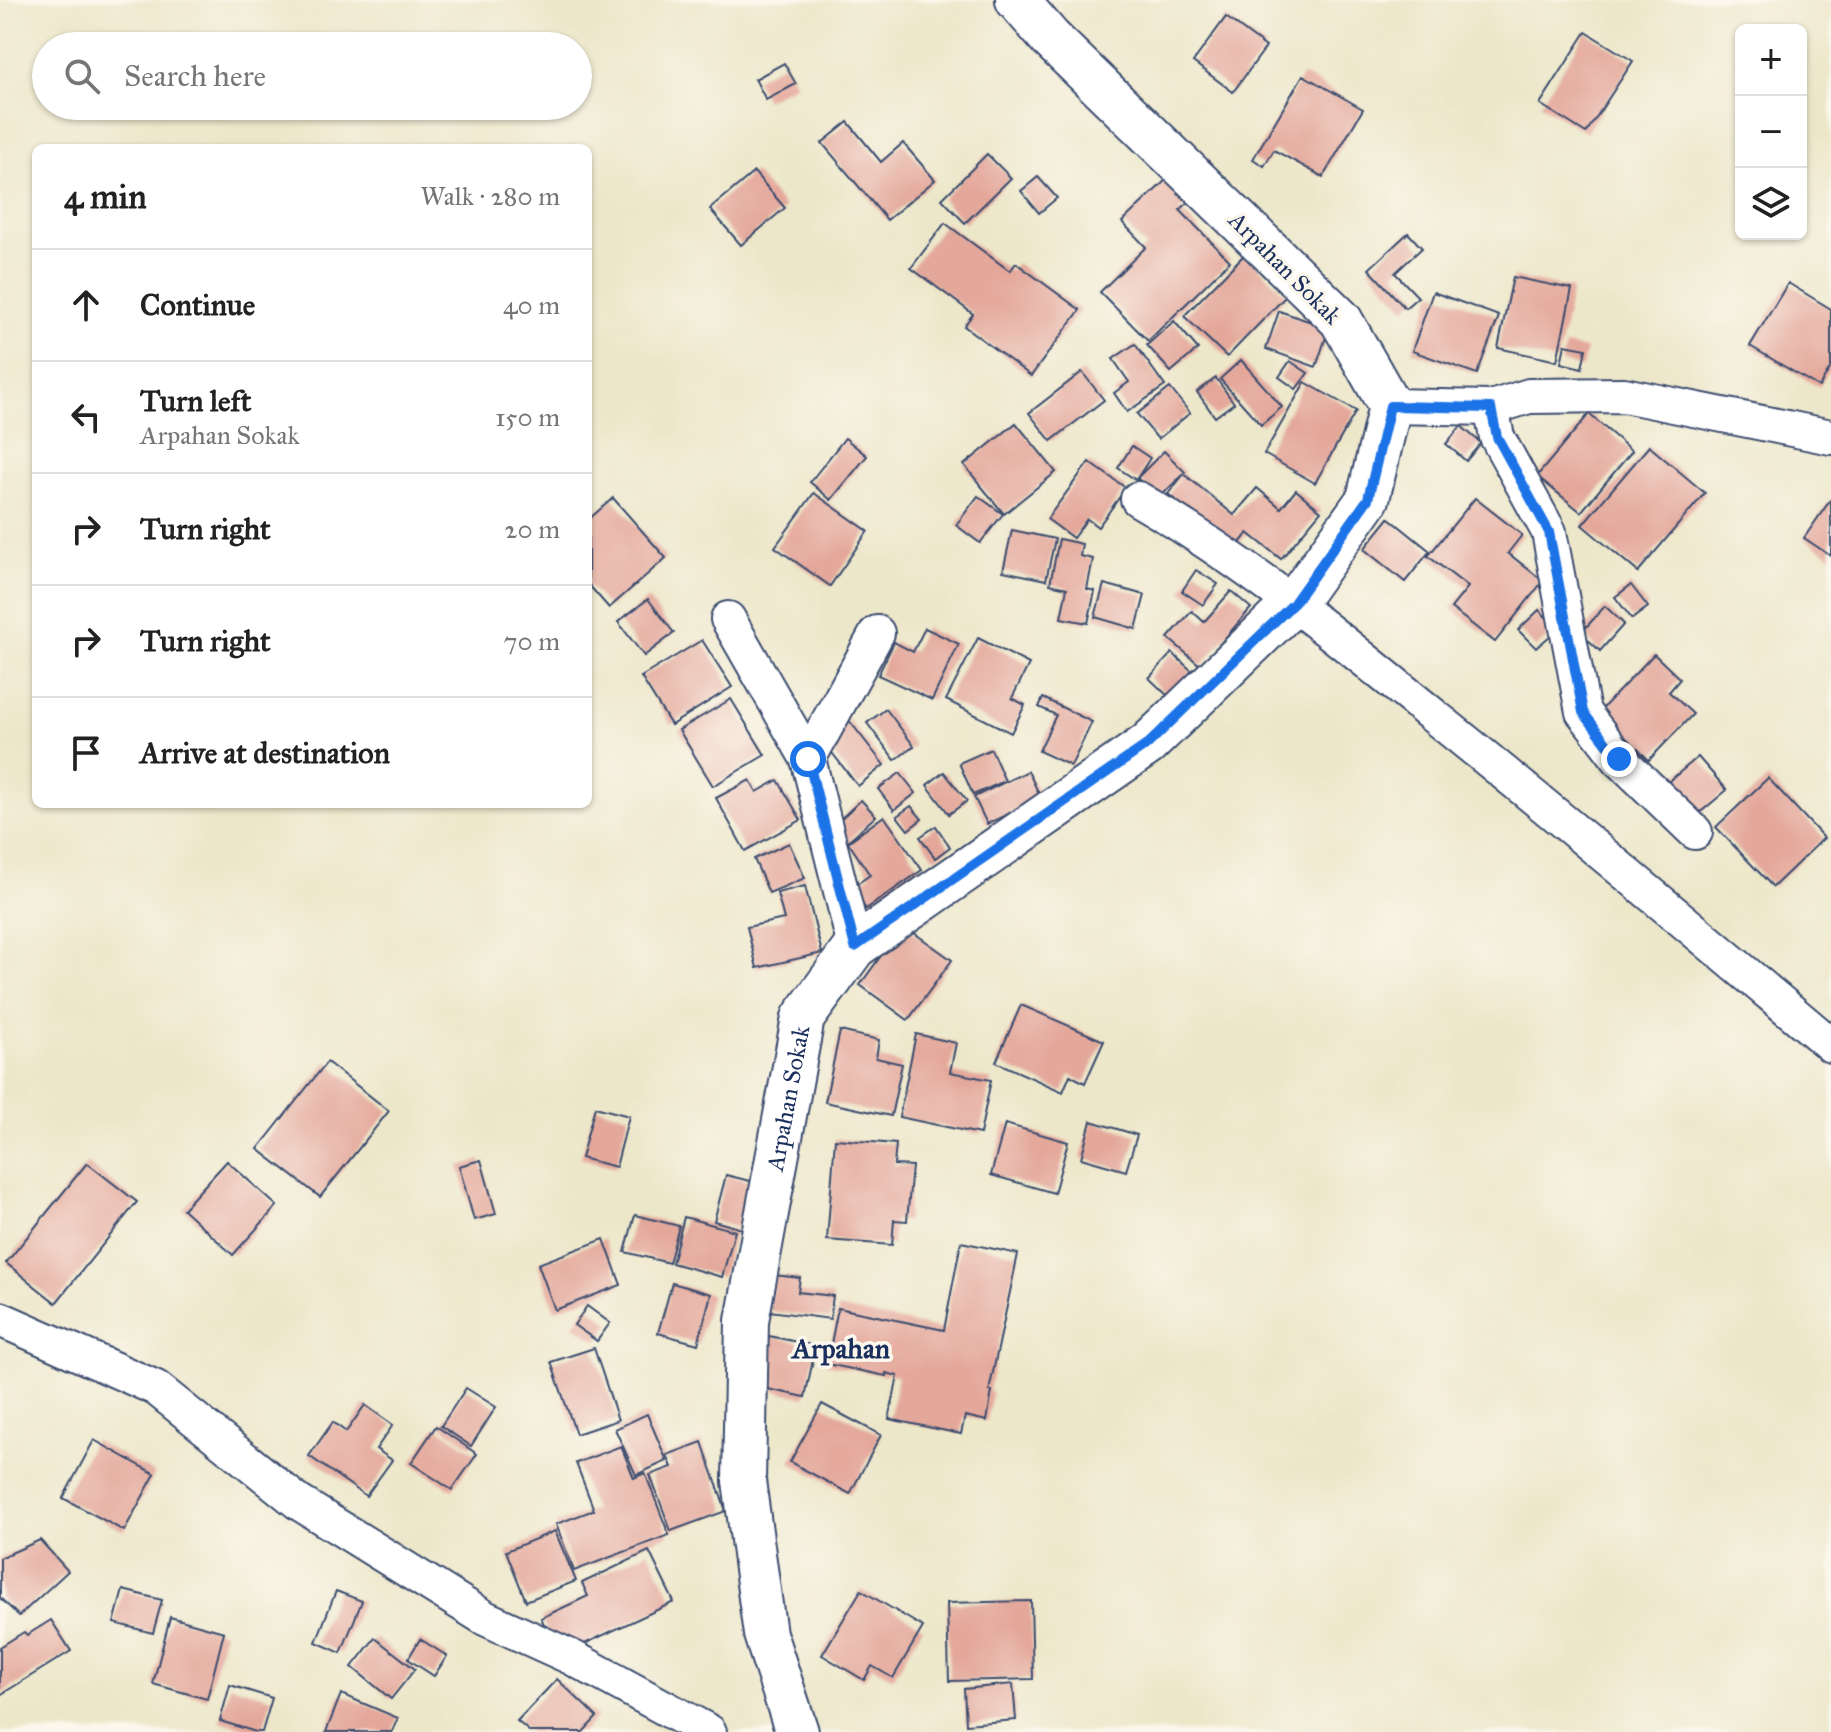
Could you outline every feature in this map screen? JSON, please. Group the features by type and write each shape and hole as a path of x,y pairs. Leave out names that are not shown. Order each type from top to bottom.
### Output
{"street":[{"name":"Arpahan Sokak","path":"797,1732 765,1634 744,1481 747,1321 803,1018 855,947 1148,744 1294,603 1368,499 1390,406 1341,320 1050,38 1017,0"},
{"path":"1390,406 1491,408 1529,396 1624,395 1831,437"},
{"path":"1491,408 1497,437 1549,532 1583,712 1619,759 1695,832"},
{"path":"1138,499 1173,519 1294,603 1552,811 1831,1045"},
{"path":"728,619 808,759 855,947"},
{"path":"808,759 877,633"},
{"path":"0,1319 156,1388 298,1502 485,1618 573,1658 697,1728"}],"building":[{"path":"1226,17 1266,47 1233,92 1193,62"},
{"path":"1586,32 1633,61 1586,133 1540,104"},
{"path":"784,63 796,84 766,100 755,79"},
{"path":"1303,75 1363,109 1323,177 1274,150 1264,166 1253,159"},
{"path":"848,122 881,162 903,143 935,180 887,220 822,143"},
{"path":"987,154 1011,178 965,223 942,199"},
{"path":"754,172 785,208 741,245 710,209"},
{"path":"1038,177 1057,198 1039,213 1021,191"},
{"path":"1168,178 1190,201 1180,210 1230,261 1148,341 1100,292 1146,247 1122,222"},
{"path":"945,223 1010,271 1016,263 1080,310 1031,376 964,326 973,314 911,268"},
{"path":"1408,233 1422,248 1395,273 1418,297 1405,308 1369,269"},
{"path":"1245,254 1287,295 1227,357 1184,316"},
{"path":"1513,277 1572,289 1557,361 1498,348"},
{"path":"1788,283 1831,309 1831,367 1819,387 1750,346"},
{"path":"1433,292 1499,316 1477,374 1412,351"},
{"path":"1279,311 1329,328 1316,367 1266,349"},
{"path":"1174,321 1198,349 1171,372 1147,345"},
{"path":"1135,344 1165,386 1127,412 1114,393 1129,382 1113,359"},
{"path":"1565,345 1586,349 1582,368 1561,363"},
{"path":"1241,360 1282,407 1261,425 1220,379"},
{"path":"1290,361 1308,373 1296,389 1279,377"},
{"path":"1082,372 1104,400 1051,441 1029,413"},
{"path":"1216,378 1234,403 1215,417 1197,392"},
{"path":"1305,382 1356,411 1315,483 1264,454"},
{"path":"1170,388 1190,413 1158,439 1137,414"},
{"path":"1589,414 1632,451 1581,512 1537,476"},
{"path":"1016,423 1056,472 1004,514 964,465"},
{"path":"1461,426 1481,443 1466,461 1446,444"},
{"path":"845,438 867,456 831,500 810,482"},
{"path":"1132,446 1150,458 1136,480 1118,468"},
{"path":"1649,446 1705,493 1638,572 1582,525"},
{"path":"1164,451 1185,472 1159,498 1137,478"},
{"path":"1089,462 1126,488 1098,527 1087,519 1073,538 1047,519"},
{"path":"1184,474 1234,515 1257,488 1281,508 1296,490 1321,511 1281,559 1248,533 1235,549 1168,494"},
{"path":"814,493 868,531 830,586 775,547"},
{"path":"978,496 1003,514 980,543 956,525"},
{"path":"613,498 666,558 609,608 592,589 592,516"},
{"path":"1475,498 1522,535 1508,553 1543,581 1495,642 1451,608 1468,587 1428,556"},
{"path":"1831,499 1831,556 1804,538"},
{"path":"1389,518 1430,551 1405,582 1364,549"},
{"path":"1012,530 1055,539 1046,580 1003,571"},
{"path":"1059,539 1082,544 1080,556 1093,559 1087,589 1095,591 1088,623 1061,618 1067,588 1050,584"},
{"path":"1196,570 1218,584 1203,605 1182,591"},
{"path":"1104,584 1145,595 1136,629 1095,617"},
{"path":"1631,585 1648,607 1632,619 1615,597"},
{"path":"1231,591 1251,608 1201,666 1168,638 1192,611 1204,622"},
{"path":"648,599 674,633 644,656 618,622"},
{"path":"1605,606 1624,624 1600,651 1581,633"},
{"path":"1539,610 1558,629 1536,648 1518,630"},
{"path":"925,628 959,644 932,700 878,675 894,642 913,652"},
{"path":"978,638 1029,664 1012,698 1025,705 1011,733 946,700"},
{"path":"702,640 732,687 671,725 641,677"},
{"path":"1172,653 1192,671 1169,697 1149,678"},
{"path":"1654,654 1680,679 1669,692 1693,714 1649,760 1599,712"},
{"path":"1043,698 1092,722 1071,766 1039,751 1056,715 1039,707"},
{"path":"731,699 765,755 713,786 679,730"},
{"path":"886,709 914,746 895,760 867,723"},
{"path":"848,719 884,765 858,786 822,740"},
{"path":"991,749 1005,781 973,795 959,763"},
{"path":"1698,757 1727,790 1696,816 1667,783"},
{"path":"1028,771 1041,798 987,824 974,797"},
{"path":"944,772 967,801 949,814 927,785"},
{"path":"900,773 916,793 894,810 878,789"},
{"path":"1768,778 1824,838 1773,887 1716,827"},
{"path":"750,780 757,792 778,780 801,820 745,851 716,798"},
{"path":"861,800 876,816 848,841 833,826"},
{"path":"911,806 922,819 908,830 897,816"},
{"path":"884,816 922,870 866,909 851,888 870,875 848,842"},
{"path":"936,826 950,847 935,858 920,837"},
{"path":"789,843 805,878 769,893 754,859"},
{"path":"805,886 822,953 757,968 747,927 784,919 777,893"},
{"path":"903,925 952,960 908,1020 860,985"},
{"path":"1021,1005 1104,1041 1085,1083 1070,1075 1063,1092 996,1062"},
{"path":"840,1031 879,1040 876,1058 902,1064 891,1116 825,1102"},
{"path":"916,1034 956,1043 950,1072 991,1080 980,1134 899,1117"},
{"path":"327,1062 389,1111 320,1197 258,1149"},
{"path":"595,1107 629,1116 616,1167 581,1158"},
{"path":"1091,1121 1137,1135 1126,1171 1081,1158"},
{"path":"1005,1124 1068,1142 1054,1193 991,1175"},
{"path":"835,1139 896,1144 894,1165 912,1166 907,1221 894,1220 892,1245 827,1240"},
{"path":"481,1160 496,1214 474,1220 459,1166"},
{"path":"227,1161 277,1206 233,1255 183,1209"},
{"path":"87,1163 137,1202 56,1303 6,1263"},
{"path":"726,1175 758,1183 746,1230 714,1221"},
{"path":"635,1215 679,1226 669,1263 625,1252"},
{"path":"684,1217 735,1231 722,1277 672,1263"},
{"path":"604,1239 621,1285 555,1310 538,1264"},
{"path":"961,1242 1018,1254 989,1391 992,1391 987,1421 965,1416 961,1434 889,1419 898,1376 827,1364 838,1308 944,1330"},
{"path":"774,1275 800,1278 798,1292 833,1296 830,1319 769,1311"},
{"path":"672,1283 711,1294 698,1344 658,1333"},
{"path":"587,1306 610,1323 597,1341 574,1325"},
{"path":"769,1336 816,1346 805,1397 758,1387"},
{"path":"594,1348 618,1420 576,1434 551,1362"},
{"path":"466,1388 496,1407 471,1446 441,1426"},
{"path":"822,1404 881,1435 850,1494 790,1462"},
{"path":"365,1405 393,1425 376,1449 392,1460 366,1496 309,1456 333,1422 346,1432"},
{"path":"647,1414 667,1461 636,1475 615,1429"},
{"path":"436,1426 477,1454 452,1490 411,1463"},
{"path":"94,1440 155,1474 124,1531 63,1498"},
{"path":"702,1442 726,1511 671,1531 650,1475 672,1467 667,1455"},
{"path":"621,1446 634,1478 645,1473 669,1535 574,1571 556,1524 594,1510 576,1463"},
{"path":"555,1531 576,1581 526,1601 506,1551"},
{"path":"40,1540 68,1571 19,1616 0,1598 0,1558"},
{"path":"649,1551 674,1602 559,1656 541,1618 588,1596 582,1583"},
{"path":"123,1590 162,1600 153,1633 114,1623"},
{"path":"861,1590 923,1627 893,1678 872,1666 864,1680 822,1655"},
{"path":"336,1591 362,1601 341,1653 316,1642"},
{"path":"1031,1601 1033,1679 949,1681 947,1603"},
{"path":"170,1617 224,1632 207,1699 153,1684"},
{"path":"51,1620 71,1651 0,1695 0,1647"},
{"path":"375,1638 415,1669 391,1699 352,1667"},
{"path":"420,1639 447,1656 434,1676 408,1659"},
{"path":"557,1679 597,1717 583,1732 530,1732 517,1721"},
{"path":"1013,1684 1016,1720 966,1724 964,1689"},
{"path":"230,1685 272,1698 262,1732 220,1721"},
{"path":"341,1694 398,1718 392,1732 326,1732"}],"district":[{"name":"Arpahan","path":"841,1348"}],"route":[{"path":"808,759 855,947 1148,744 1294,603 1368,499 1390,406 1491,408 1497,437 1549,532 1583,712 1619,759"}]}
